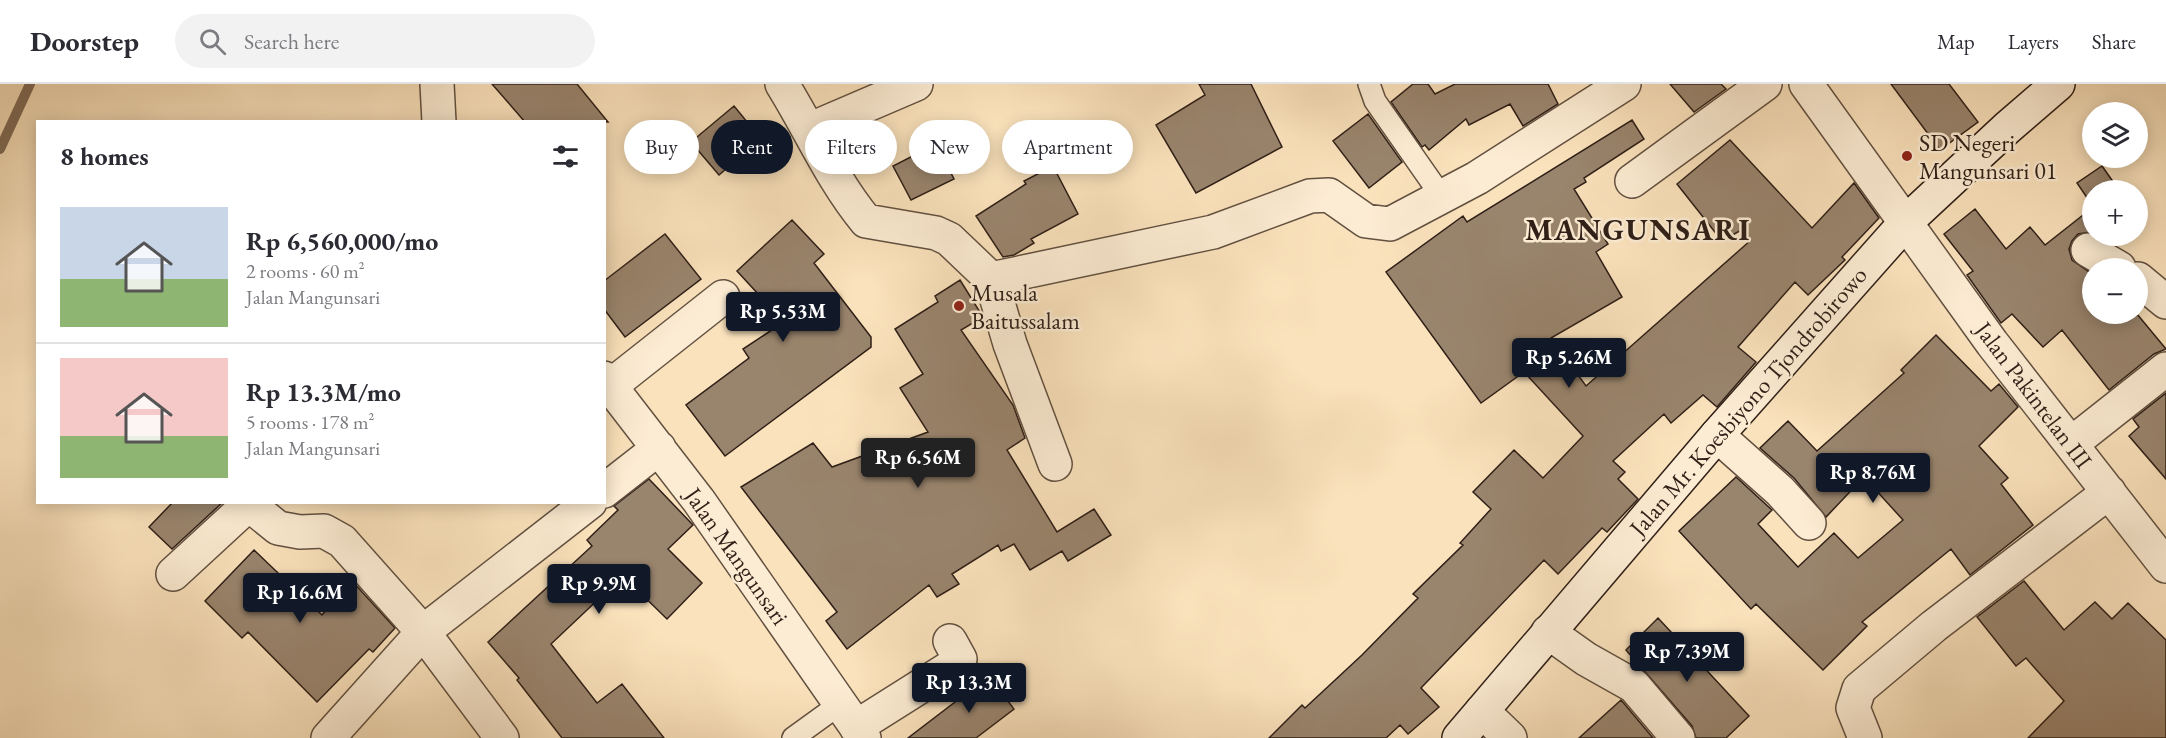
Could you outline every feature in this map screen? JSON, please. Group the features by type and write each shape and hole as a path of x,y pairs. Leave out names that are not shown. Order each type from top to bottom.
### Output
{"street":[{"path":"437,84 439,120"},
{"path":"782,84 805,120"},
{"path":"832,120 916,84"},
{"path":"991,279 1213,232 1310,196 1329,195 1366,221 1379,225 1390,224 1477,178 1624,84"},
{"path":"1632,181 1765,84"},
{"name":"Jalan Pakintelan III","path":"1806,84 1907,221 1992,343 2166,566"},
{"name":"Jalan Mr. Koesbiyono Tjondrobirowo","path":"1459,738 1717,435 1907,221 2058,84"},
{"path":"834,174 848,200 866,221 936,233 949,239 991,279 1010,344 1055,464"},
{"path":"2088,250 2102,258"},
{"path":"2148,288 2166,303"},
{"path":"607,385 723,297"},
{"path":"2071,444 2166,369"},
{"name":"Jalan Mangunsari","path":"607,385 699,501 853,723"},
{"path":"1717,435 1780,491 1809,523"},
{"path":"606,489 659,448"},
{"path":"1865,738 1853,708 1859,689 1934,626 2109,492"},
{"path":"173,574 247,504 278,528 300,532 324,531 342,541 423,632 502,738"},
{"path":"328,738 423,632 587,504"},
{"path":"1548,632 1586,659 1634,686 1678,738"},
{"path":"853,723 959,662 960,659 950,641"},
{"path":"1482,711 1510,738"}],"lane":[{"path":"1369,84 1375,101 1442,197"},
{"path":"793,738 853,723"}],"building":[{"path":"492,84 577,84 608,122 606,120 523,120"},
{"path":"1199,84 1251,84 1282,147 1196,193 1156,125 1205,95"},
{"path":"1413,84 1428,84 1435,94 1455,84 1548,84 1558,104 1523,126 1510,104 1469,125 1466,119 1429,150 1425,145 1422,147 1391,102"},
{"path":"1670,84 1721,84 1726,89 1694,112"},
{"path":"1891,84 1949,84 1978,122 1940,150"},
{"path":"734,106 745,120 717,120"},
{"path":"1368,114 1402,162 1369,188 1333,141"},
{"path":"1632,120 1644,139 1584,178 1586,182 1574,189 1608,244 1596,252 1622,297 1551,338 1586,386 1751,240 1743,229 1722,241 1677,184 1730,140 1812,228 1854,183 1879,218 1842,257 1845,260 1808,295 1795,282 1738,347 1756,362 1717,407 1703,395 1671,423 1664,414 1613,461 1625,472 1618,479 1638,499 1607,532 1602,528 1558,574 1544,560 1421,688 1439,707 1408,734 1400,725 1386,738 1269,738 1302,705 1305,708 1362,655 1418,598 1413,594 1463,545 1460,543 1491,509 1473,492 1514,450 1543,478 1583,436 1524,372 1481,403 1386,272 1463,216 1467,222"},
{"path":"711,125 711,166 699,151 699,135"},
{"path":"909,158 909,174 951,174 954,179 911,200 897,174 897,164"},
{"path":"2099,168 2103,168 2112,180 2082,180 2082,190 2077,183"},
{"path":"1038,174 1057,174 1078,214 1031,239 1034,243 1014,255 1003,257 976,216 1026,184 1024,181"},
{"path":"1975,209 2006,249 2030,227 2045,245 2082,216 2082,233 2078,234 2072,241 2069,249 2072,260 2082,267 2082,324 2145,324 2166,349 2154,354 2109,390 2062,330 2043,347 2012,314 2001,323 1967,275 1973,271 1944,234"},
{"path":"792,220 824,254 814,263 871,337 871,347 725,456 686,405 749,358 743,349 784,322 737,271"},
{"path":"665,234 701,279 625,337 606,312 606,279"},
{"path":"960,280 983,317 961,330 1013,405 1025,438 1007,450 1057,532 1094,509 1111,535 1068,561 1062,551 1030,570 1014,544 1001,551 998,545 952,574 959,584 937,597 929,585 847,649 826,621 837,612 741,487 813,443 832,467 928,432 900,388 923,374 895,329 938,302 935,296"},
{"path":"1936,335 1991,391 1999,384 2018,407 1979,446 2008,478 2001,484 2033,525 1970,575 1951,549 1862,622 1867,626 1823,670 1756,604 1751,609 1679,531 1736,477 1772,510 1758,524 1798,567 1834,533 1858,558 1903,520 1864,477 1826,517 1794,478 1760,448 1788,421 1817,451 1904,373 1901,370"},
{"path":"2166,393 2166,479 2129,436 2139,427 2133,419"},
{"path":"649,479 693,525 668,549 702,583 667,619 623,576 551,644 597,703 622,684 664,738 562,738 517,680 519,678 488,642 592,546 587,540 618,510 614,506"},
{"path":"171,504 221,504 172,549 149,527"},
{"path":"254,550 322,615 352,581 395,628 373,652 369,649 317,702 248,632 242,638 205,601"},
{"path":"2024,581 2064,630 2095,602 2112,619 2128,603 2166,640 2166,738 2028,738 2064,701 2026,658 2016,666 1977,617"},
{"path":"1658,618 1749,716 1726,738 1696,738 1692,726 1626,650"},
{"path":"989,676 1014,709 976,738 908,738"},
{"path":"1621,700 1653,738 1579,738"}],"waterway":[{"path":"0,149 30,84"}],"place":[{"name":"SD Negeri Mangunsari 01","path":"1907,156"},
{"name":"Musala Baitussalam","path":"959,306"}],"district":[{"name":"MANGUNSARI","path":"1638,229"}]}
